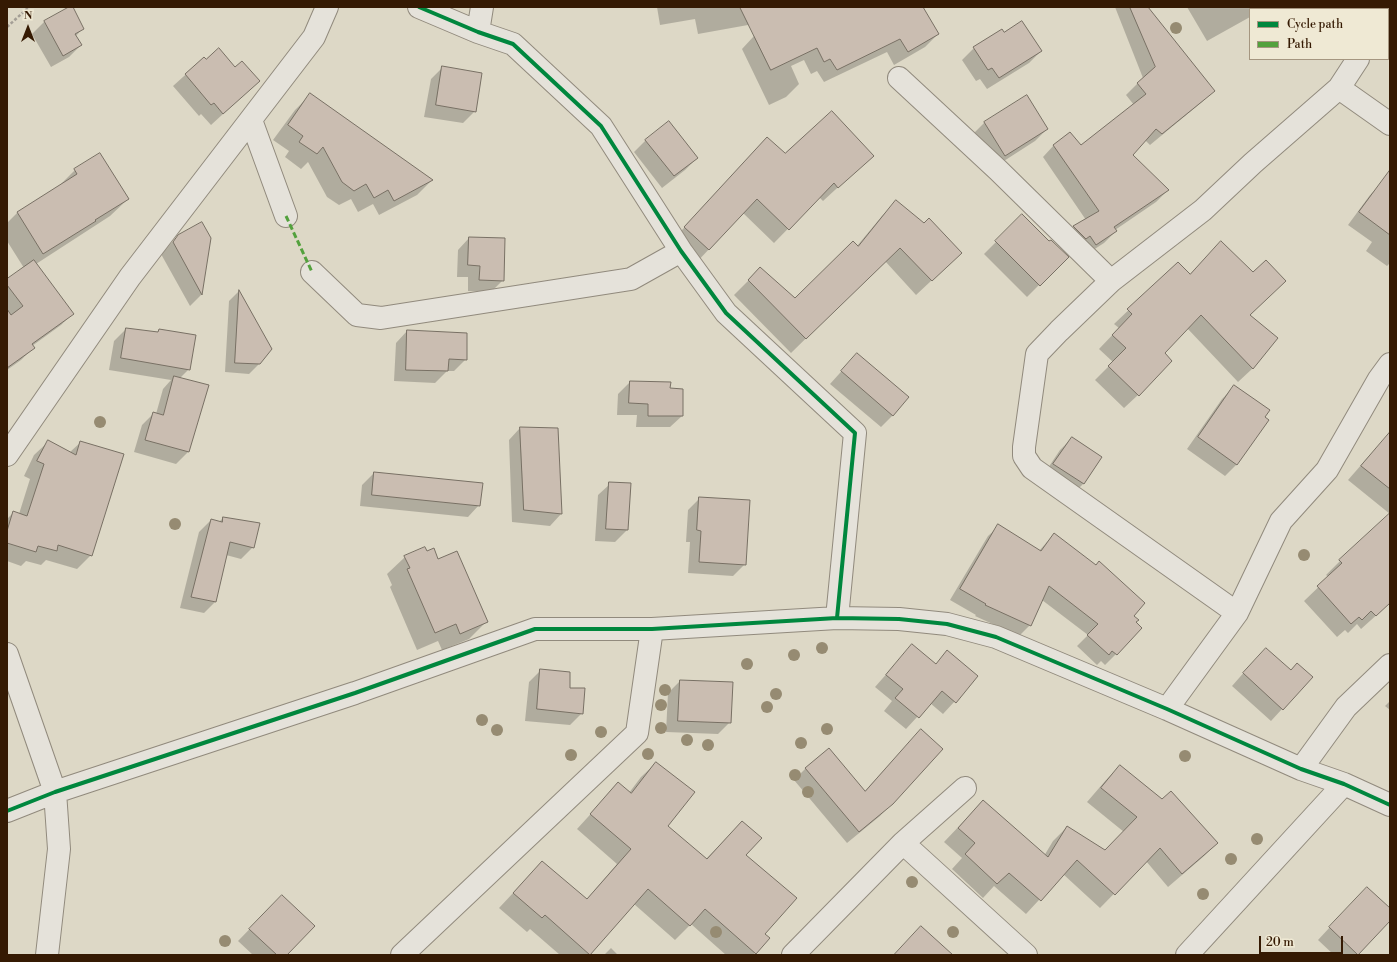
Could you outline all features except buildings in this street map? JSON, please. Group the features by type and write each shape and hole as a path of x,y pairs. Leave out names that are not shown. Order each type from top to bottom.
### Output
{"street":[{"path":"419,7 478,32 513,44 601,126 681,251 726,313 855,433 837,618"},
{"path":"478,32 482,7"},
{"path":"7,455 130,277 314,37 322,9"},
{"path":"1237,613 1032,468 1024,456 1026,422 1038,354 1059,331 1111,281 1203,210 1253,163 1339,88 1357,60"},
{"path":"899,78 998,170 1111,281"},
{"path":"1339,88 1390,124"},
{"path":"251,120 286,216"},
{"path":"312,272 357,315 381,318 631,279 681,251"},
{"path":"1167,708 1237,613 1281,521 1327,470 1379,379 1390,364"},
{"path":"7,811 55,792 355,693 535,629 652,629 837,618 899,619 947,624 996,637 1167,708 1301,769 1344,784 1390,805"},
{"path":"402,955 637,733 652,629"},
{"path":"7,654 55,792 59,849 47,955"},
{"path":"1301,769 1346,707 1390,665"},
{"path":"1187,955 1344,784"},
{"path":"793,955 903,843 964,788"},
{"path":"903,843 1026,955"}],"path":[{"path":"7,27 29,7"}],"marked path":[{"path":"286,216 312,272"}],"cycle path":[{"path":"419,7 478,32 513,44 601,126 681,251 726,313 855,433 837,618"},
{"path":"7,811 55,792 355,693 535,629 652,629 837,618 899,619 947,624 996,637 1167,709 1301,769 1344,784 1390,805"}]}
